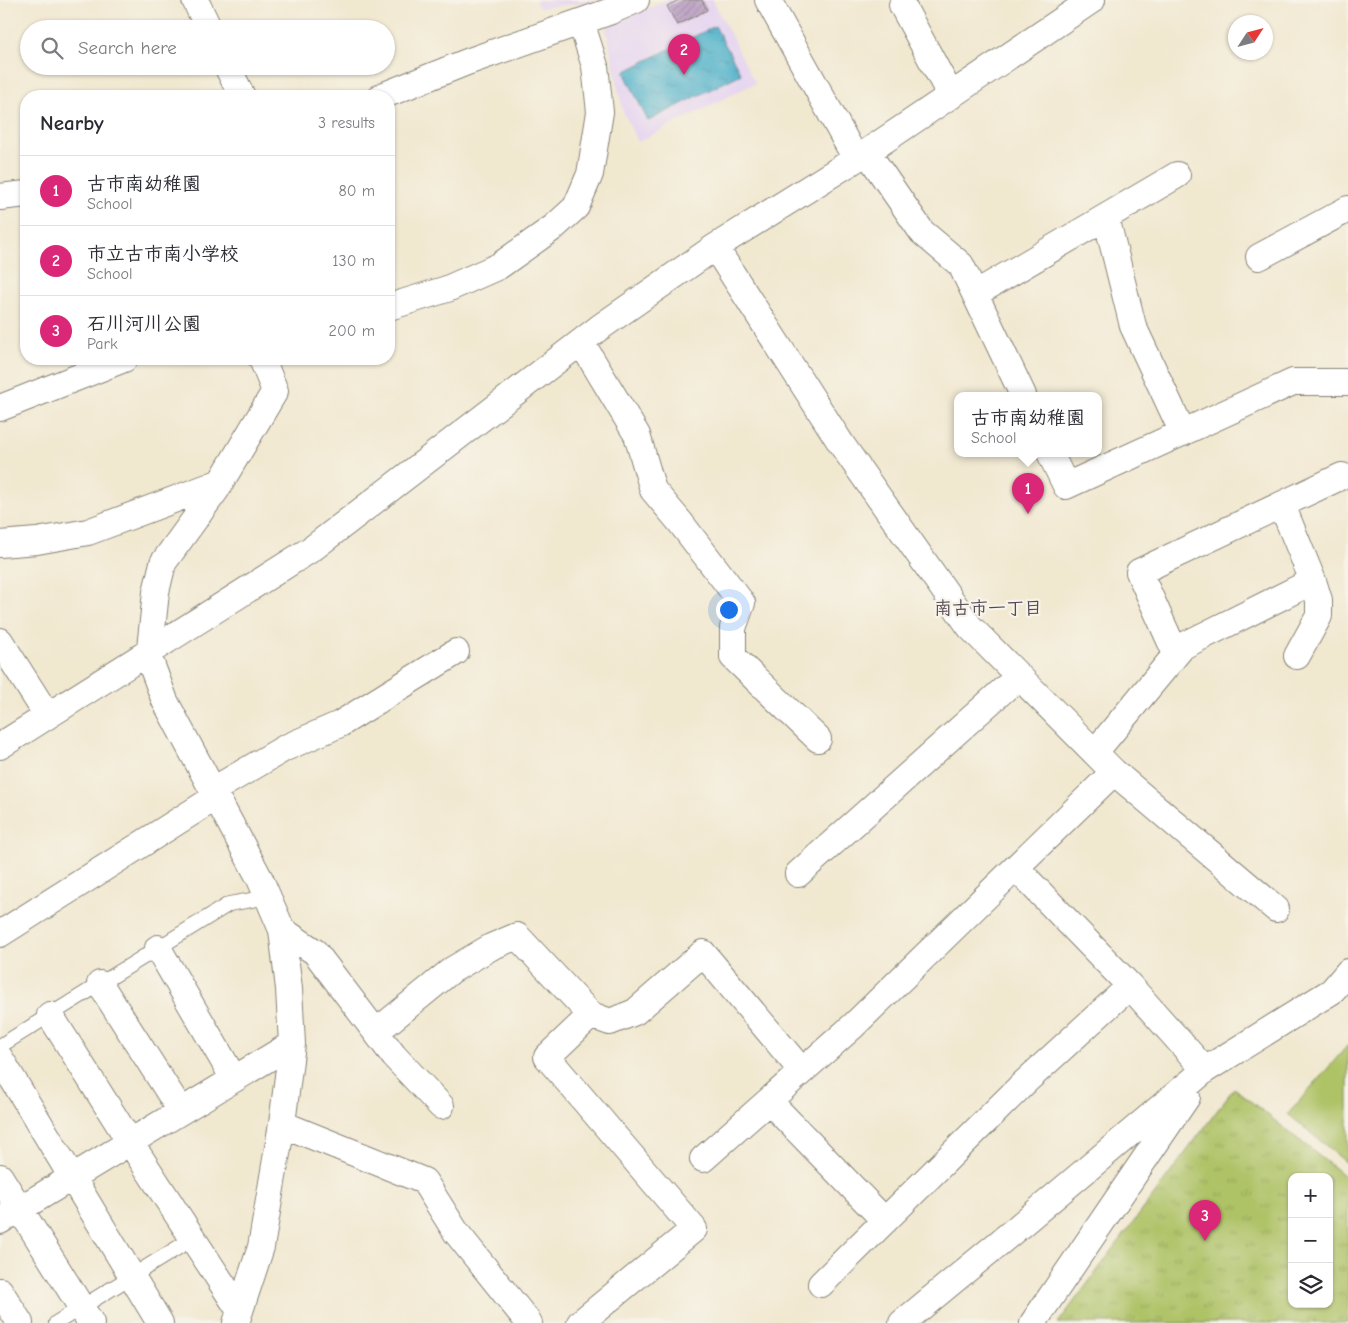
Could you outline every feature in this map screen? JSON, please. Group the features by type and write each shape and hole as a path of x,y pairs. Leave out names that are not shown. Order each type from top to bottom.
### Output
{"street":[{"path":"195,0 205,20"},
{"path":"395,91 467,62 611,12 636,0"},
{"path":"768,0 862,156 922,232 961,265 1021,392"},
{"path":"0,746 313,548 581,342 715,247 862,156 1092,0"},
{"path":"902,5 951,96"},
{"path":"395,305 447,289 499,266 554,227 576,207 590,174 600,112 596,66 580,22"},
{"path":"232,75 239,90"},
{"path":"975,294 1177,175"},
{"path":"0,197 20,195"},
{"path":"1259,257 1348,208"},
{"path":"1106,217 1133,326 1183,432"},
{"path":"715,247 842,445 970,627 1114,772 1276,909"},
{"path":"581,342 636,436 653,490 742,603 733,628 733,658 818,739"},
{"path":"0,408 109,365"},
{"path":"238,1317 261,1247 282,1124 292,1044 289,990 282,930 260,879 164,701 149,658 149,650 156,592 162,564 220,482 276,391 265,365"},
{"path":"1052,457 1066,486 1293,382 1348,382"},
{"path":"1176,654 1139,572 1342,476"},
{"path":"0,544 38,541 88,532 220,482"},
{"path":"1282,505 1319,600 1319,616 1297,656"},
{"path":"1095,752 1183,646 1313,581"},
{"path":"0,640 47,715"},
{"path":"0,934 285,748 340,724 456,652"},
{"path":"798,874 1019,676"},
{"path":"703,1159 853,1026 1114,772"},
{"path":"1016,868 1130,986 1205,1070"},
{"path":"282,930 315,952 394,1056 441,1106"},
{"path":"376,1032 452,970 491,947 518,936 591,1015 610,1022 635,1012 703,953 802,1071"},
{"path":"158,948 234,1080"},
{"path":"902,1323 1205,1070 1332,991 1348,972"},
{"path":"100,984 181,1112"},
{"path":"822,1284 1025,1082 1130,986"},
{"path":"50,1015 192,1239 238,1317"},
{"path":"580,1323 694,1229 548,1057 591,1015"},
{"path":"10,1215 292,1044"},
{"path":"0,1058 160,1323"},
{"path":"1033,1323 1205,1070"},
{"path":"769,1100 885,1221"},
{"path":"282,1124 424,1181 456,1232 528,1323"},
{"path":"0,1177 10,1215 86,1315"},
{"path":"0,1291 20,1323"}],"lane":[{"path":"0,1046 229,904 268,897"},
{"path":"56,1323 86,1315 131,1276 192,1239"}],"shaded area":[{"path":"535,0 605,0 539,8"},
{"path":"666,0 713,0 755,83 638,142 623,112 606,28"}],"green space":[{"path":"1348,1045 1348,1164 1288,1114"},
{"path":"1234,1088 1348,1179 1348,1323 1058,1323"}],"water":[{"path":"715,26 741,74 648,121 624,72"}],"building":[{"path":"679,0 702,0 707,10 677,25 667,6"}],"place":[{"name":"市立古市南小学校","path":"684,75"},
{"name":"古市南幼稚園","path":"1028,514"},
{"name":"石川河川公園","path":"1205,1241"}],"district":[{"name":"南古市一丁目","path":"988,608"}]}
